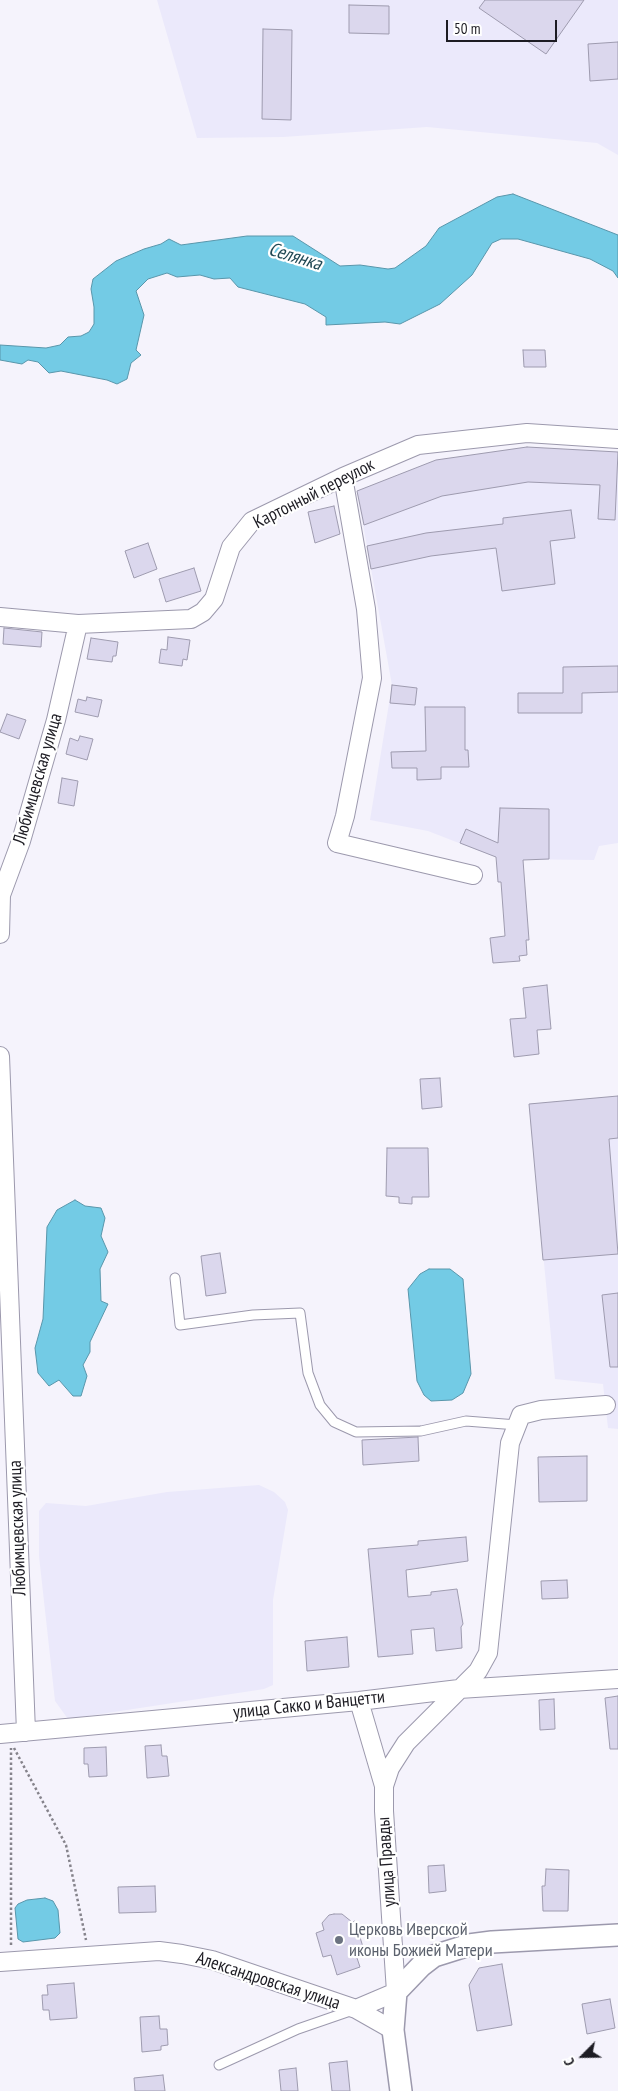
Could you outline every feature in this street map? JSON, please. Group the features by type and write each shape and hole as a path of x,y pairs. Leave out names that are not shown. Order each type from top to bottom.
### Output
{"street":[{"name":"Картонный переулок","path":"0,617 78,624 191,619 203,612 214,599 231,547 252,521 343,477 418,445 527,433 618,439"},
{"path":"343,477 366,609 372,678 345,816 337,843 473,875"},
{"name":"Любимцевская улица","path":"0,934 0,895 22,841 54,729 78,624"},
{"name":"Любимцевская улица","path":"0,1056 26,1732"},
{"path":"517,1425 521,1415 541,1410 606,1405"},
{"name":"улица Правды","path":"401,2091 392,2030 396,1992 384,1786 390,1768 406,1743 478,1671 488,1654 510,1443 517,1425"},
{"path":"459,1689 618,1679"},
{"name":"улица Сакко и Ванцетти","path":"6,1739 26,1732 359,1701 459,1689"},
{"path":"359,1701 384,1786"},
{"name":"Александровская улица","path":"356,2010 396,1992 421,1966 434,1956 448,1950 492,1942 618,1934"},
{"name":"Александровская улица","path":"5,1962 158,1951 212,1960 356,2010 392,2030"}],"lane":[{"path":"175,1278 180,1325 253,1315 300,1313 308,1373 320,1405 334,1422 356,1432 421,1431 466,1421 517,1425"},
{"path":"219,2065 298,2029 356,2010"}],"path":[{"path":"6,1739 20,1757 66,1845 86,1932 86,1956"},
{"path":"5,1962 13,1934 6,1739"}],"shaded area":[{"path":"157,0 618,0 618,155 597,143 427,127 283,137 197,138"},
{"path":"527,447 618,452 618,843 599,846 594,860 500,859 428,831 370,820 392,685 357,491 436,460"},
{"path":"618,1096 618,1429 608,1428 603,1384 555,1379 529,1104"},
{"path":"259,1485 274,1492 285,1502 288,1510 273,1600 273,1685 264,1689 68,1719 55,1701 39,1556 39,1511 46,1503 86,1506 167,1492"}],"water":[{"name":"Селянка","path":"513,194 618,235 618,278 613,271 590,259 518,239 501,239 492,243 472,275 440,304 400,324 385,322 326,325 326,317 305,304 238,287 230,278 214,279 200,275 177,277 167,273 148,279 136,291 144,315 136,350 141,355 131,363 127,379 117,384 107,380 61,371 49,373 38,362 28,360 22,364 0,360 0,345 46,348 60,345 68,337 81,336 89,332 94,324 91,289 93,279 116,261 161,244 169,239 181,245 247,236 293,236 340,266 360,265 388,269 395,268 426,246 439,228 497,197"},
{"path":"75,1200 85,1206 101,1208 105,1218 101,1236 108,1252 100,1269 101,1301 108,1304 90,1342 90,1352 83,1365 87,1376 81,1396 73,1396 59,1380 49,1386 38,1373 35,1348 43,1319 47,1227 57,1210"},
{"path":"429,1269 450,1269 463,1279 471,1374 463,1393 452,1400 431,1401 424,1395 417,1381 408,1289 420,1274"},
{"path":"45,1898 53,1901 58,1910 60,1933 55,1938 23,1942 18,1939 15,1908 18,1904 27,1900"}],"building":[{"path":"485,0 584,0 546,54 479,8"},
{"path":"349,5 389,6 389,34 349,33"},
{"path":"263,29 292,30 291,120 262,119"},
{"path":"618,42 618,79 590,81 588,44"},
{"path":"523,350 545,350 546,367 524,367"},
{"path":"527,447 618,452 615,520 598,519 600,485 528,482 442,496 364,525 357,491 436,460"},
{"path":"334,506 340,534 315,543 308,512"},
{"path":"571,510 575,538 550,541 555,584 502,591 496,548 431,556 371,569 367,546 426,533 503,524 503,518"},
{"path":"148,543 157,569 134,578 125,551"},
{"path":"194,568 201,591 166,602 159,579"},
{"path":"4,628 42,632 41,647 3,644"},
{"path":"168,637 190,640 187,660 183,659 182,666 159,663 161,649 167,650"},
{"path":"91,638 118,642 116,656 113,656 112,662 87,659"},
{"path":"618,666 618,692 582,693 582,713 518,713 518,693 563,693 563,667"},
{"path":"392,685 417,688 415,705 390,703"},
{"path":"87,697 102,700 98,717 75,712 78,699 86,701"},
{"path":"425,707 465,707 465,750 468,750 469,767 441,767 441,779 417,780 417,768 392,768 391,752 426,751"},
{"path":"7,714 26,720 19,739 0,732"},
{"path":"80,736 93,739 87,760 66,754 70,738 78,741"},
{"path":"62,778 78,781 74,806 58,803"},
{"path":"500,808 549,809 549,859 523,860 529,940 526,940 527,955 519,956 520,961 493,963 490,938 505,936 501,882 498,882 496,857 460,843 466,829 498,843"},
{"path":"547,985 551,1029 537,1030 539,1054 514,1057 510,1019 526,1018 523,988"},
{"path":"440,1078 442,1107 422,1109 420,1079"},
{"path":"618,1096 618,1138 609,1139 618,1254 543,1260 529,1104"},
{"path":"387,1148 428,1148 429,1197 412,1197 412,1204 399,1203 399,1197 386,1196"},
{"path":"220,1253 226,1293 206,1296 201,1256"},
{"path":"618,1293 618,1367 610,1367 602,1295"},
{"path":"418,1437 419,1461 363,1465 362,1440"},
{"path":"587,1456 587,1501 539,1502 538,1457"},
{"path":"466,1537 468,1561 406,1570 408,1597 431,1595 431,1592 457,1589 463,1624 461,1627 462,1648 436,1651 434,1628 411,1630 413,1654 378,1657 368,1549 418,1545 418,1541"},
{"path":"567,1580 568,1598 542,1599 541,1581"},
{"path":"347,1637 349,1667 307,1671 305,1641"},
{"path":"618,1696 618,1749 610,1749 605,1698"},
{"path":"554,1699 555,1729 540,1730 539,1700"},
{"path":"161,1745 162,1756 167,1756 169,1776 147,1778 145,1746"},
{"path":"106,1747 107,1776 89,1777 88,1764 84,1764 84,1748"},
{"path":"444,1865 446,1891 429,1893 428,1866"},
{"path":"546,1869 569,1870 568,1911 543,1911 542,1886 545,1886"},
{"path":"155,1886 156,1912 119,1913 118,1887"},
{"name":"Церковь Иверской иконы Божией Матери","path":"342,1914 352,1922 355,1921 363,1947 354,1949 360,1967 337,1975 331,1955 323,1957 316,1933 324,1930 322,1923 329,1915"},
{"path":"502,1964 512,2025 477,2031 469,1985 479,1968"},
{"path":"74,1983 77,2018 50,2020 49,2010 43,2010 42,1995 48,1995 47,1985"},
{"path":"610,1999 615,2028 587,2034 582,2004"},
{"path":"159,2016 160,2029 167,2029 168,2045 161,2046 161,2050 142,2052 140,2017"},
{"path":"347,2061 350,2091 332,2091 329,2063"},
{"path":"296,2068 298,2091 281,2091 279,2070"},
{"path":"163,2075 165,2091 135,2091 134,2078"}],"place":[{"name":"Церковь Иверской иконы Божией Матери","path":"339,1940"}]}
